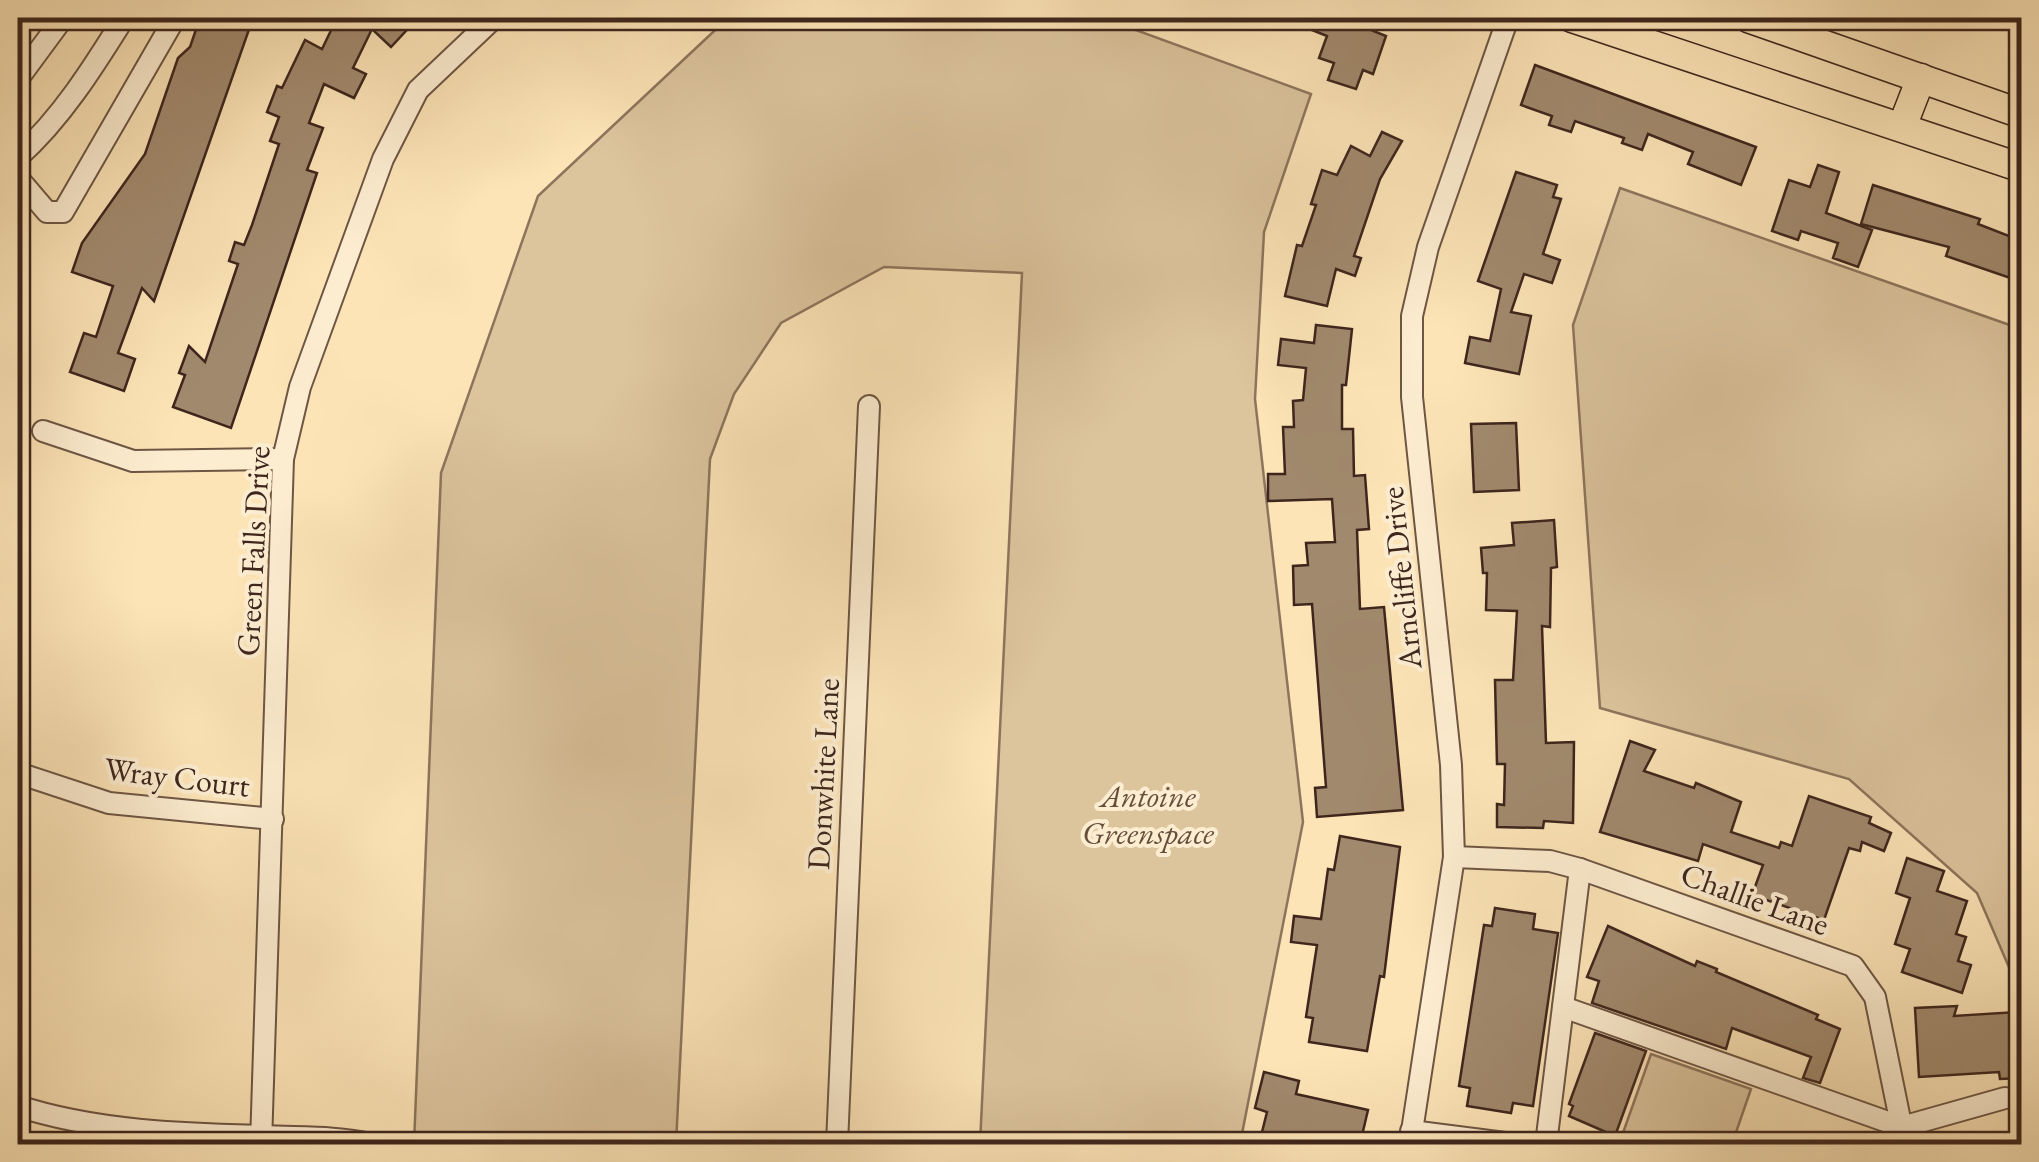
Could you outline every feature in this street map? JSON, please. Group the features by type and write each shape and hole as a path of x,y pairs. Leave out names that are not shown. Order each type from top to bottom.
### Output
{"main road":[{"path":"1572,18 2022,168"},
{"path":"1748,18 2022,114"},
{"path":"1902,127 1920,78"}],"street":[{"path":"18,157 93,68 124,18"},
{"path":"18,178 47,212 64,212 175,18"},
{"name":"Green Falls Drive","path":"261,1140 283,459 300,386 383,158 418,90 494,18"},
{"name":"Arncliffe Drive","path":"1410,1138 1454,857 1451,765 1412,398 1410,334 1428,248 1508,18"},
{"path":"20,70 58,19"},
{"name":"Donwhite Lane","path":"837,1144 870,406"},
{"path":"43,431 133,461 283,459"},
{"name":"Wray Court","path":"18,773 109,803 273,818"},
{"name":"Challie Lane","path":"1454,857 1550,862 1580,869 1853,966 1875,998 1904,1136"},
{"path":"1546,1144 1580,869"},
{"path":"1563,1007 1904,1136 2005,1098"},
{"path":"18,1106 62,1121 261,1140 321,1136 371,1144"},
{"path":"1410,1138 1513,1144"}],"green space":[{"name":"Antoine Greenspace","path":"728,18 1103,18 1311,94 1264,232 1255,399 1303,822 1240,1144 980,1144 1022,273 884,267 781,323 734,394 710,459 676,1144 414,1144 441,473 538,196"},
{"path":"1620,188 2021,329 2021,995 1977,893 1849,779 1600,708 1573,325"},
{"path":"1651,1054 1751,1089 1732,1144 1619,1144"}],"building":[{"path":"200,18 253,18 154,301 142,288 118,353 135,359 124,391 70,372 84,333 96,337 113,286 72,272 82,243 145,154 178,58 190,47"},
{"path":"337,18 418,18 391,47 372,29 353,68 366,74 354,98 324,84 309,123 323,128 307,170 317,173 231,428 173,407 185,375 179,373 189,346 205,362 238,264 229,261 235,242 244,245 252,225 279,144 270,141 279,117 267,112 277,86 282,88 305,40 322,49"},
{"path":"1282,18 1358,18 1356,24 1386,36 1373,74 1363,70 1356,89 1328,80 1334,63 1319,58 1327,36"},
{"path":"1535,65 1756,147 1741,185 1688,164 1693,152 1648,134 1642,150 1622,143 1624,138 1575,121 1571,132 1549,125 1552,116 1521,105"},
{"path":"1382,132 1402,141 1380,179 1354,256 1361,258 1355,276 1336,269 1327,306 1285,296 1297,245 1302,246 1316,205 1311,204 1322,170 1337,175 1351,146 1370,156"},
{"path":"1818,165 1839,172 1826,213 1872,230 1858,267 1833,258 1838,243 1801,231 1798,240 1772,231 1789,180 1810,187"},
{"path":"1516,172 1557,185 1553,197 1561,199 1543,254 1560,260 1552,283 1524,274 1511,312 1531,316 1519,374 1465,363 1470,337 1490,341 1501,289 1478,281"},
{"path":"1873,185 1980,219 1978,224 2022,241 2022,282 1946,256 1949,247 1861,224"},
{"path":"1316,325 1352,329 1346,385 1342,385 1342,429 1353,429 1354,476 1365,475 1369,529 1357,530 1360,609 1384,607 1403,810 1317,817 1315,788 1326,787 1312,604 1294,605 1293,566 1308,565 1306,543 1335,542 1332,499 1268,501 1268,474 1285,474 1283,427 1294,427 1293,401 1303,400 1306,368 1278,365 1281,339 1314,343"},
{"path":"1516,423 1519,490 1474,492 1471,424"},
{"path":"1554,520 1557,567 1551,568 1550,627 1542,626 1546,743 1574,742 1573,823 1544,821 1543,828 1497,827 1497,804 1504,805 1505,764 1497,764 1495,680 1513,680 1517,611 1486,610 1487,573 1483,573 1481,548 1514,545 1512,523"},
{"path":"1630,741 1655,750 1644,771 1694,788 1696,783 1741,802 1731,832 1779,848 1781,842 1792,846 1809,796 1871,817 1869,823 1891,833 1884,851 1862,842 1860,851 1849,848 1824,920 1752,895 1763,865 1703,844 1698,861 1600,832"},
{"path":"1340,836 1400,847 1384,977 1380,976 1367,1051 1309,1042 1313,1018 1306,1017 1317,945 1291,942 1294,916 1321,919 1328,869 1334,870"},
{"path":"1907,858 1944,871 1937,891 1967,901 1956,934 1966,937 1958,961 1971,965 1962,993 1902,972 1910,949 1895,944 1910,898 1896,893"},
{"path":"1495,908 1535,914 1533,929 1558,933 1533,1106 1513,1103 1511,1113 1467,1106 1470,1088 1459,1086 1484,925 1492,926"},
{"path":"1608,926 1695,966 1697,961 1717,969 1716,972 1818,1015 1816,1019 1840,1029 1820,1083 1803,1078 1811,1057 1732,1028 1726,1049 1592,1003 1599,981 1587,977"},
{"path":"1957,1006 1954,1016 2017,1012 2021,1078 2000,1079 1999,1072 1919,1077 1915,1008"},
{"path":"1595,1033 1646,1051 1615,1136 1569,1116 1573,1106 1569,1104"},
{"path":"1264,1072 1299,1081 1296,1094 1368,1110 1360,1144 1259,1144 1267,1112 1255,1108"}]}
